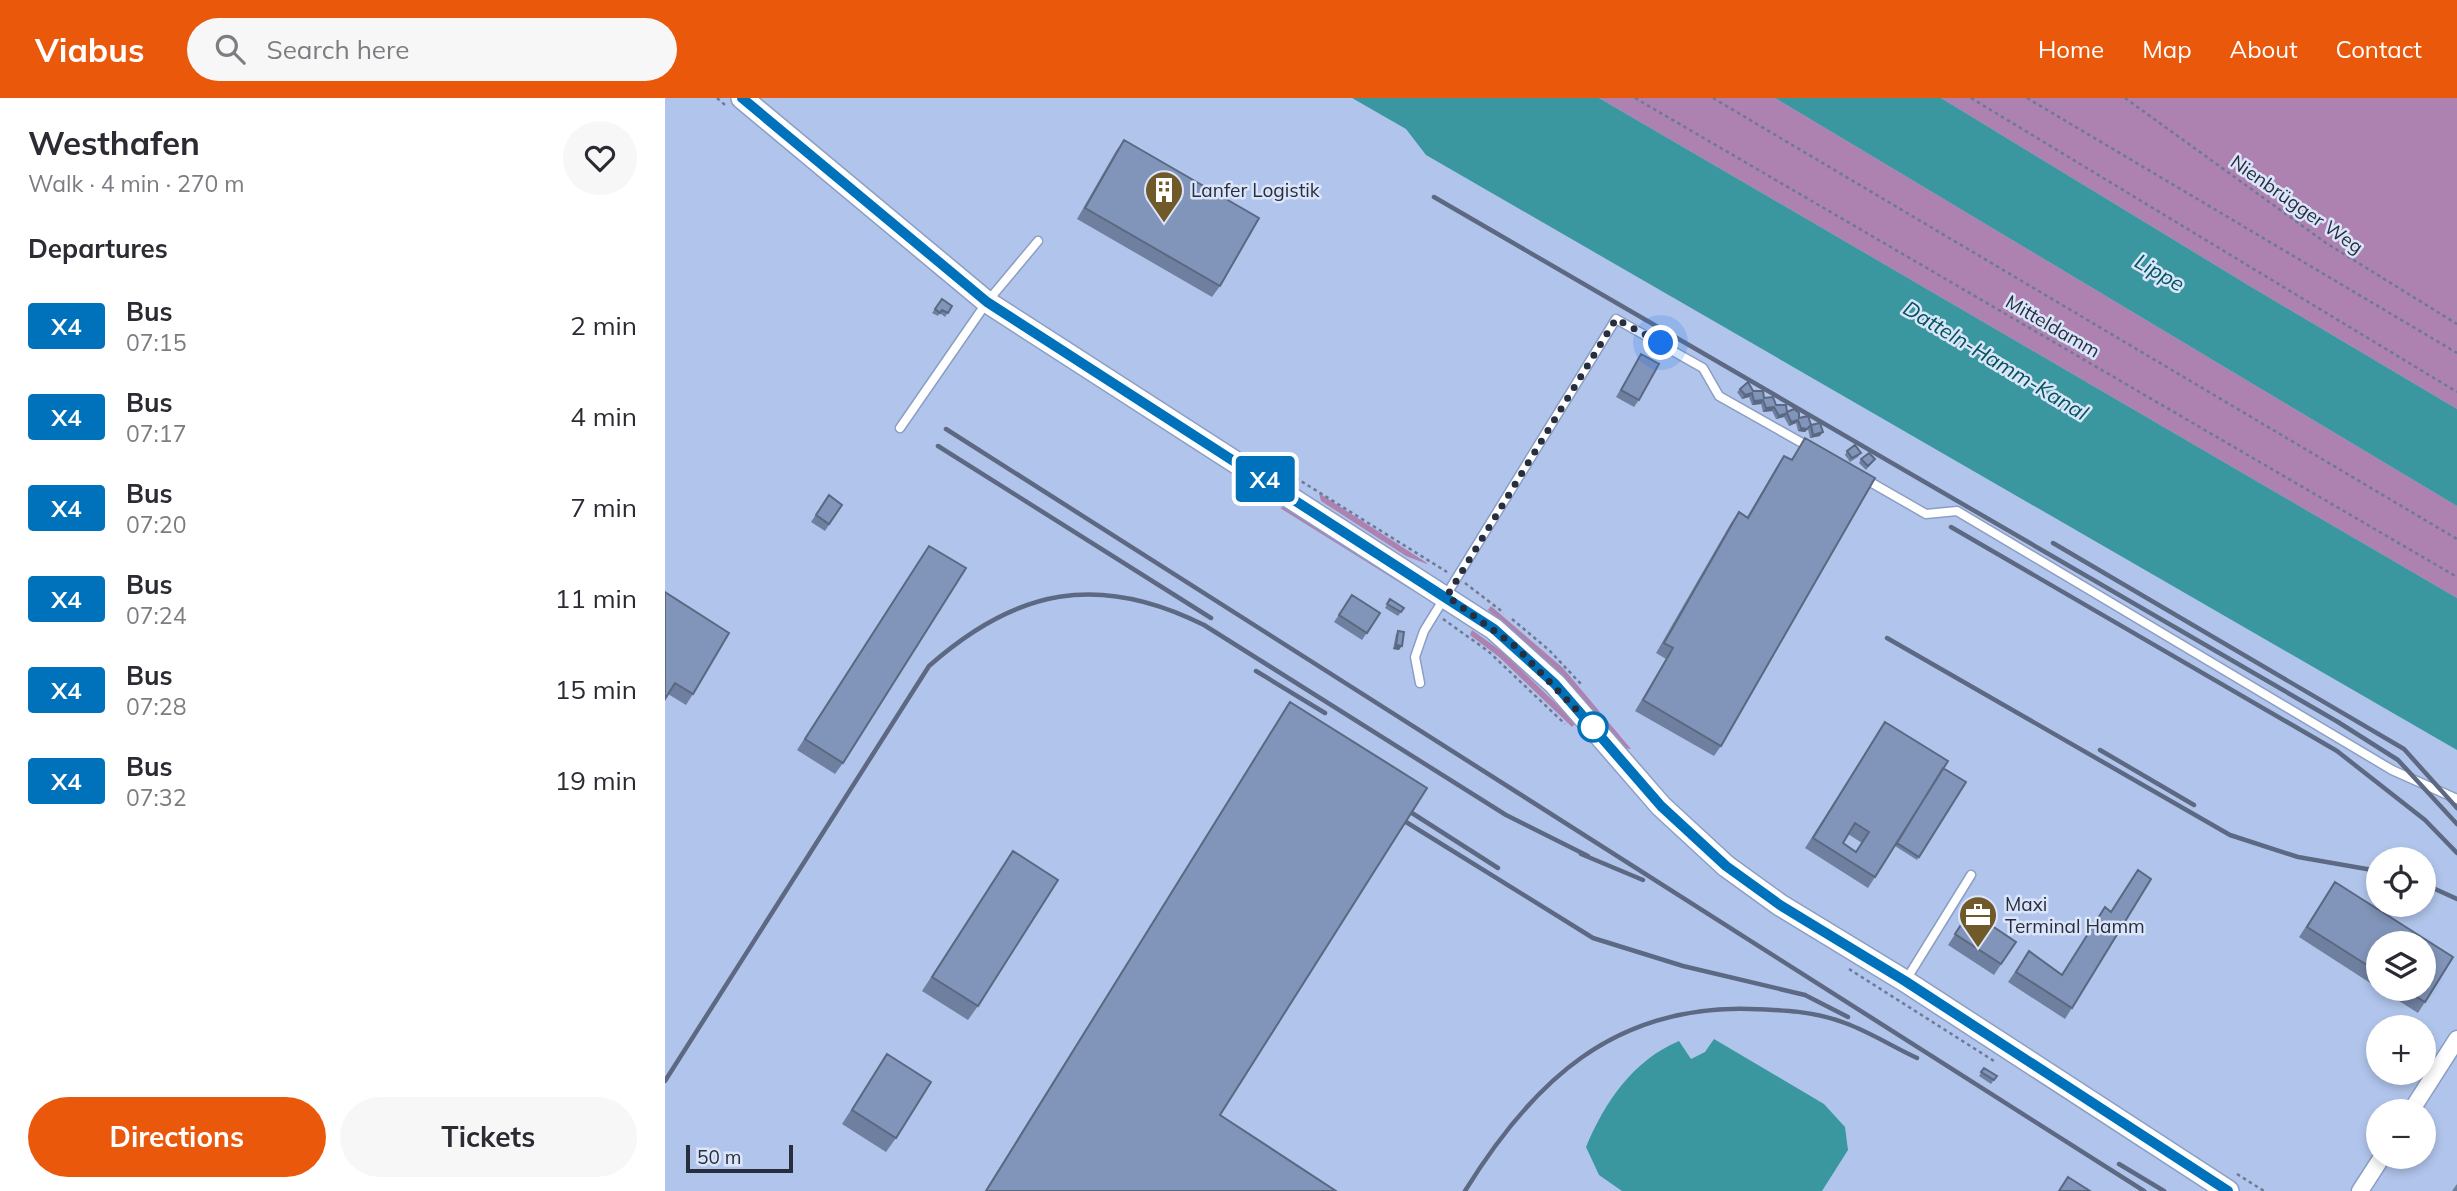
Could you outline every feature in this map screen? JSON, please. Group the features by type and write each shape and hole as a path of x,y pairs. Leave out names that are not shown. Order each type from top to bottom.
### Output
{"street":[{"path":"735,102 987,302 1441,604 1494,629 1538,667 1661,806 1726,866 1780,905 1905,981 2228,1191"},
{"path":"2419,1099 2457,1039"},
{"path":"2360,1191 2374,1169"}],"lane":[{"path":"900,428 987,302 1038,241"},
{"path":"1420,683 1415,657 1441,604 1616,319 1703,368 1719,396 1817,452"},
{"path":"1853,472 1926,514 1957,511 2392,770 2457,799"},
{"path":"1905,981 1971,875"}],"path":[{"path":"717,98 735,102"},
{"name":"Mitteldamm","path":"1635,98 2457,577"},
{"path":"1713,98 2457,540"},
{"path":"1971,98 2457,391"},
{"path":"2027,98 2457,353"},
{"name":"Nienbrügger Weg","path":"2125,98 2326,243 2457,324"},
{"path":"1441,604 1568,727"},
{"path":"1848,969 1997,1063"}],"shaded area":[{"path":"1599,98 1775,98 2457,506 2457,598"},
{"path":"1941,98 2457,98 2457,409 2248,285"},
{"path":"1319,493 1427,564 1406,556 1321,501"},
{"path":"1288,506 1405,582 1410,589 1280,508"},
{"path":"1491,606 1563,668 1631,749 1622,748 1558,672 1488,610"},
{"path":"1472,630 1504,653 1576,723 1572,727 1499,657 1470,635"}],"water":[{"name":"Datteln-Hamm-Kanal","path":"1352,98 1599,98 2457,598 2457,750 1426,155 1406,129"},
{"name":"Lippe","path":"1775,98 1941,98 2457,409 2457,506"},
{"path":"1714,1039 1824,1104 1845,1127 1848,1150 1822,1191 1622,1191 1599,1175 1586,1147 1602,1114 1622,1085 1634,1071 1662,1049 1679,1041 1691,1059 1705,1052"}],"building":[{"name":"Lanfer Logistik","path":"1124,140 1259,218 1220,286 1085,208"},
{"path":"942,299 952,306 948,313 942,310 940,313 935,309"},
{"path":"1641,354 1659,364 1639,400 1621,390"},
{"path":"1748,382 1753,391 1763,391 1764,398 1773,397 1776,405 1786,405 1787,412 1794,409 1799,413 1799,418 1808,416 1811,425 1807,429 1801,428 1798,420 1791,422 1787,413 1779,416 1774,407 1766,408 1763,400 1754,401 1752,393 1745,395 1740,389"},
{"path":"1820,423 1823,432 1813,435 1811,425"},
{"path":"1805,438 1875,478 1721,746 1643,700 1673,648 1664,643 1739,512 1748,518 1784,456 1792,460"},
{"path":"1855,445 1861,453 1852,458 1847,451"},
{"path":"1869,453 1875,459 1868,466 1861,459"},
{"path":"829,495 842,505 829,524 816,515"},
{"path":"929,546 966,568 843,763 805,739"},
{"path":"665,592 729,633 693,694 675,683 665,699"},
{"path":"1352,595 1380,613 1367,633 1339,615"},
{"path":"1390,599 1404,608 1401,612 1387,604"},
{"path":"1398,631 1404,632 1402,646 1396,645"},
{"path":"1290,702 1427,788 1220,1115 1336,1191 986,1191"},
{"path":"1885,722 1948,761 1875,877 1813,838","holes":["1855,823 1869,832 1856,852 1843,843"]},
{"path":"1943,768 1966,782 1919,857 1897,843"},
{"path":"1013,851 1058,880 978,1006 932,977"},
{"path":"2138,870 2151,879 2072,1008 2016,972 2029,951 2062,975 2105,907 2111,912"},
{"path":"2335,882 2366,902 2366,917 2390,917 2412,931 2366,931 2366,964 2307,927"},
{"path":"1970,911 2016,942 2001,964 1955,934"},
{"path":"2436,946 2453,957 2436,984"},
{"path":"887,1054 931,1082 896,1138 852,1110"},
{"path":"1984,1068 1997,1076 1994,1080 1981,1072"},
{"path":"2068,1177 2090,1191 2059,1191"}],"railway":[{"path":"1434,197 2338,722 2398,760 2457,824"},
{"path":"946,429 2144,1191"},
{"path":"938,446 1211,618"},
{"path":"1951,527 2337,751 2425,820 2457,853"},
{"path":"2053,543 2404,749 2457,808"},
{"path":"665,1081 929,666 961,640 1026,605 1059,597 1093,594 1129,598 1165,608 1204,625 1506,815 1588,856"},
{"path":"1887,638 2230,835 2298,857 2366,869"},
{"path":"1256,671 1325,713"},
{"path":"2100,750 2194,805"},
{"path":"1412,813 1498,868"},
{"path":"1406,822 1593,938 1683,966 1805,995 1848,1017"},
{"path":"1581,854 1643,880"},
{"path":"2436,889 2457,899"},
{"path":"1465,1191 1491,1151 1549,1084 1582,1057 1618,1036 1658,1020 1701,1011 1750,1009 1810,1014 1854,1027 1917,1058"},
{"path":"2119,1164 2164,1191"}],"bus line":[{"name":"X4","path":"742,98 987,302 1447,596 1494,629 1555,684 1661,806 1693,838 1758,890 1905,981 2004,1048 2228,1191"}],"place":[{"name":"Lanfer Logistik","path":"1164,224"},
{"name":"Maxi Terminal Hamm","path":"1978,949"}],"route":[{"path":"1593,727 1555,684 1516,647 1447,596 1616,319 1661,343"}]}
